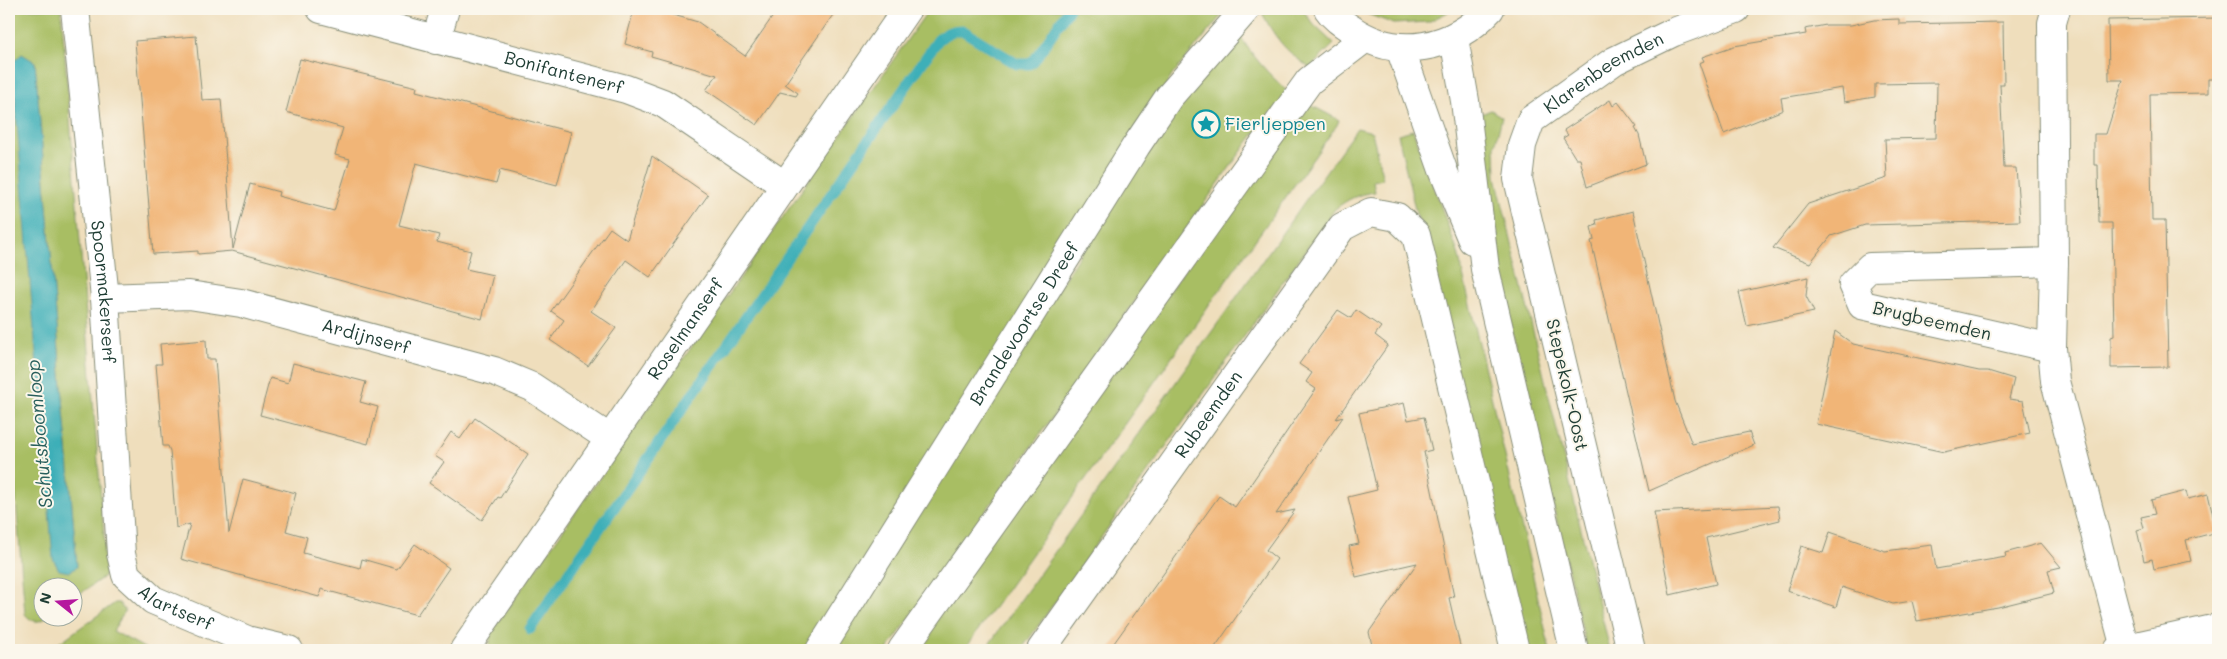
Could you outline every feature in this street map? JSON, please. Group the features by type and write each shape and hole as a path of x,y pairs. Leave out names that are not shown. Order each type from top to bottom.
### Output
{"street":[{"name":"Spoormakerserf","path":"75,9 105,298 121,554 126,575"},
{"name":"Bonifantenerf","path":"322,9 626,89 663,103 784,185"},
{"path":"436,40 445,9"},
{"name":"Roselmanserf","path":"464,650 906,9"},
{"name":"Brandevoortse Dreef","path":"820,650 1136,146 1169,97 1246,9"},
{"path":"1328,9 1334,17 1364,39 1400,48 1428,46 1454,38 1478,22 1490,9"},
{"name":"Klarenbeemden","path":"1531,120 1614,61 1674,32 1736,9"},
{"path":"2056,9 2052,24 2054,262 2052,348 2056,381 2121,649 2218,628"},
{"path":"1454,38 1465,101 1485,269 1574,650"},
{"path":"902,650 1309,81 1364,39"},
{"path":"1400,48 1443,170 1485,269"},
{"name":"Stepekolk-Oost","path":"1531,120 1522,145 1518,179 1631,650"},
{"name":"Rubeemden","path":"1041,650 1342,227 1370,212 1397,217 1416,236 1426,268 1515,650"},
{"name":"Brugbeemden","path":"2052,348 1862,305 1853,284 1870,267 2054,262"},
{"name":"Ardijnserf","path":"105,298 189,295 241,303 494,371 532,387 609,438"},
{"name":"Alartserf","path":"126,575 153,600 247,640 289,650"}],"green space":[{"path":"9,9 61,9 107,572 82,592 82,576 32,576 32,620 25,614 9,411","holes":["35,62 77,566 69,572"]},
{"path":"929,9 1227,9 1173,74 811,650 488,650 490,647 490,634"},
{"path":"1260,9 1302,9 1314,25 1334,44 1310,68 1280,42"},
{"path":"1359,9 1454,9 1428,22 1394,24 1362,12"},
{"path":"1237,30 1254,56 1289,93 1263,122 1235,160 887,650 832,650 1147,147"},
{"path":"1305,102 1339,120 1337,125 964,650 911,650"},
{"path":"1491,110 1502,117 1495,146 1496,177 1610,650 1587,650 1497,266 1474,117"},
{"path":"1357,128 1372,132 1383,179 1373,181 1375,192 1363,194 1344,202 1335,209 1021,650 985,650"},
{"path":"1413,130 1458,253 1550,650 1522,650 1425,234 1416,214 1398,134"},
{"path":"115,603 119,603 125,611 113,631 148,650 49,650"}],"water":[{"path":"22,54 35,62 77,567 69,572 59,570 53,559 12,63"}],"building":[{"path":"634,9 652,9 698,22 745,56 778,9 837,9 785,84 798,93 796,96 780,92 757,125 706,90 717,75 651,56 652,52 625,44"},
{"path":"2218,18 2218,79 2208,79 2208,93 2150,94 2152,220 2165,220 2168,367 2111,368 2111,337 2114,336 2112,223 2099,223 2098,165 2094,165 2094,134 2106,134 2123,80 2109,80 2108,20"},
{"path":"1899,19 1899,24 2003,22 2004,84 2000,84 2004,168 2016,168 2020,221 1865,225 1831,236 1810,263 1773,248 1808,204 1887,178 1885,139 1936,138 1937,83 1875,84 1875,97 1844,102 1842,88 1781,98 1783,110 1724,134 1699,63 1704,61 1702,57 1734,46 1806,34 1805,29 1826,25 1851,25 1874,20"},
{"path":"196,36 202,100 221,99 233,249 250,184 279,192 278,196 334,211 350,159 335,155 343,128 286,112 300,59 417,87 416,91 571,132 557,185 500,170 496,184 416,163 399,225 439,235 437,242 471,251 466,269 493,275 482,319 232,251 198,254 198,251 153,254 135,41"},
{"path":"1610,100 1613,106 1618,102 1637,127 1635,128 1639,135 1646,164 1587,187 1580,159 1576,159 1563,138 1568,135 1564,130"},
{"path":"652,156 708,195 650,277 626,260 591,311 616,328 588,366 550,340 564,320 551,311 610,228 627,240"},
{"path":"1633,211 1675,401 1692,444 1749,432 1754,445 1649,491 1591,241 1594,240 1591,227 1597,225 1596,220"},
{"path":"1808,277 1806,296 1814,312 1747,326 1739,292"},
{"path":"1338,310 1351,318 1356,310 1381,327 1375,335 1388,345 1336,419 1343,417 1276,514 1295,510 1266,550 1277,559 1213,650 1109,650 1219,496 1235,507 1316,389 1306,382 1312,373 1299,364"},
{"path":"1835,331 1853,344 1979,371 1988,371 2014,379 2009,399 2023,401 2030,433 1944,452 1816,424"},
{"path":"206,340 207,359 215,359 229,533 243,479 296,493 286,531 307,537 303,553 360,568 362,559 397,569 415,544 449,568 417,615 321,589 319,597 181,559 190,524 176,528 170,451 168,446 163,446 156,364 162,364 160,344"},
{"path":"293,363 366,382 360,402 378,407 368,444 260,415 270,378 288,383"},
{"path":"1404,403 1408,420 1424,417 1432,450 1424,452 1454,597 1449,598 1461,650 1373,650 1369,632 1417,563 1356,577 1349,546 1359,544 1348,497 1377,490 1359,413"},
{"path":"475,418 528,454 500,498 498,497 482,520 429,483 444,462 435,456 451,432 460,439"},
{"path":"2186,491 2188,499 2208,494 2217,532 2186,540 2191,561 2154,569 2152,559 2144,561 2137,530 2144,528 2141,517 2155,514 2151,500"},
{"path":"1778,506 1780,520 1706,538 1716,584 1670,595 1654,512"},
{"path":"1830,532 1885,551 1932,545 1936,569 2006,557 2005,553 2041,543 2061,567 2048,570 2054,593 1998,607 1917,621 1912,601 1893,604 1842,587 1836,607 1787,591 1801,546 1823,553"}],"waterway":[{"path":"530,629 938,40 949,32 962,30 1017,64 1029,64 1035,59 1069,9"}],"place":[{"name":"Fierljeppen","path":"1206,124"}],"water label":[{"name":"Schutsboomloop","path":"39,434"}]}
